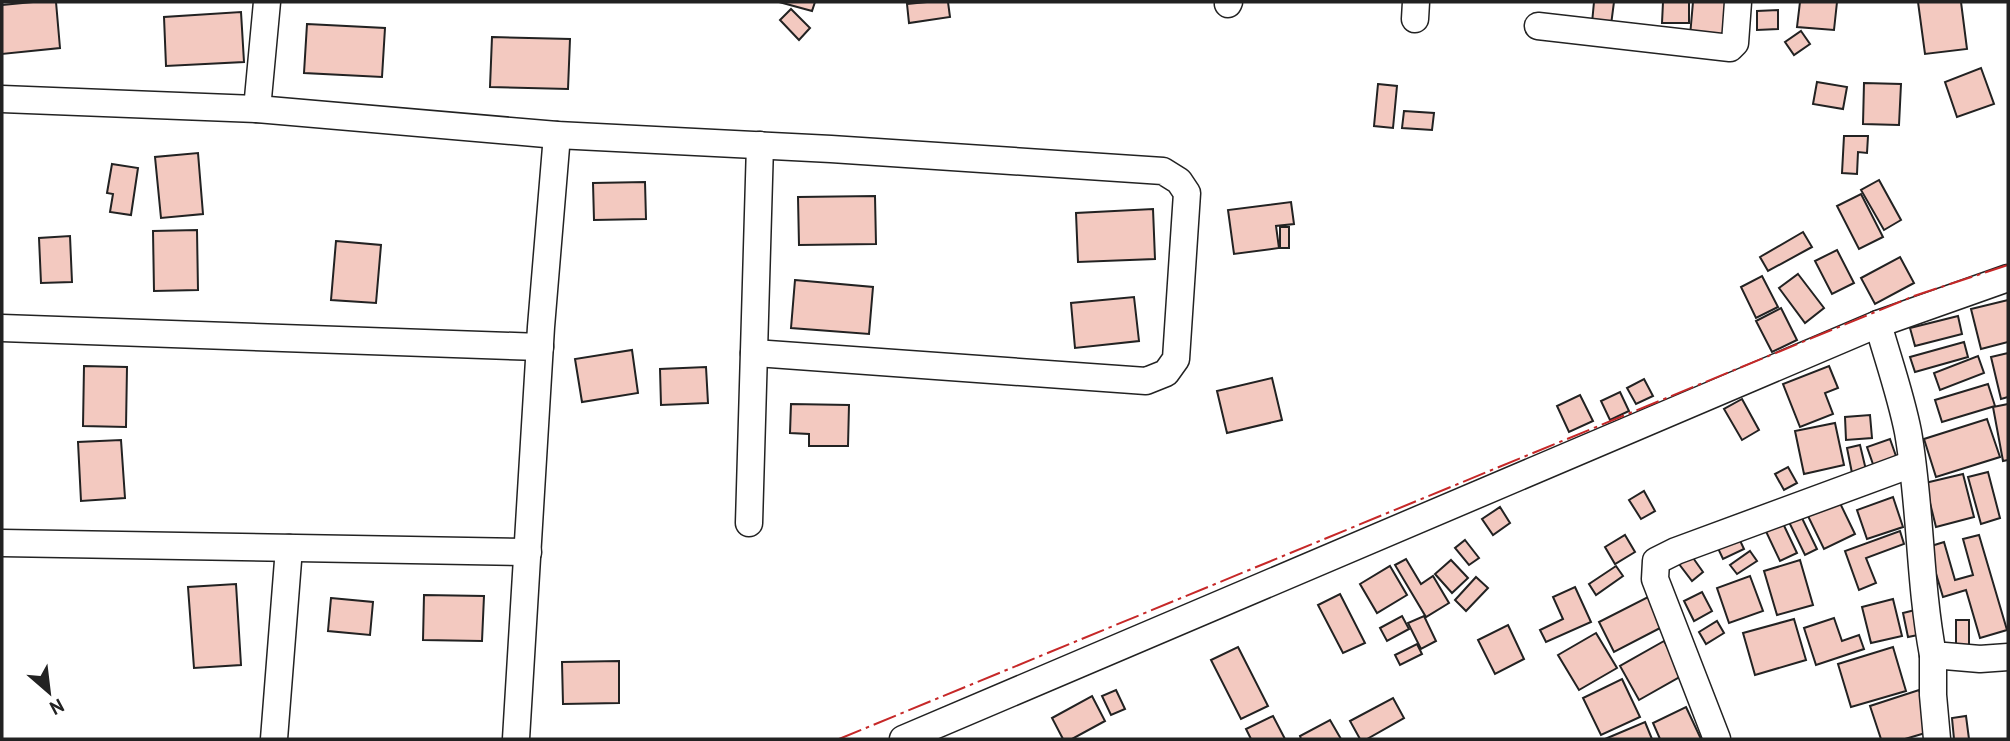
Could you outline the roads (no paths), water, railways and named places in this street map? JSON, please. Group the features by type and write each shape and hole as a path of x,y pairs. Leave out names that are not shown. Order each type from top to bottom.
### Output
{"street":[{"path":"257,109 267,2"},
{"path":"1538,26 1730,48 1735,43 1738,2"},
{"path":"2,99 257,109 556,135 1163,171 1180,181 1187,193 1176,359 1166,373 1146,381 754,353"},
{"path":"516,739 556,135"},
{"path":"749,523 760,145"},
{"path":"903,739 1878,324 2008,278"},
{"path":"1878,324 1907,430 1912,464 1927,628 1933,655 1937,739"},
{"path":"2,328 540,347"},
{"path":"1717,739 1655,579 1656,561 1676,551 1912,464"},
{"path":"2,543 528,552"},
{"path":"274,739 289,548"},
{"path":"1933,655 1980,659 2008,657"}]}
